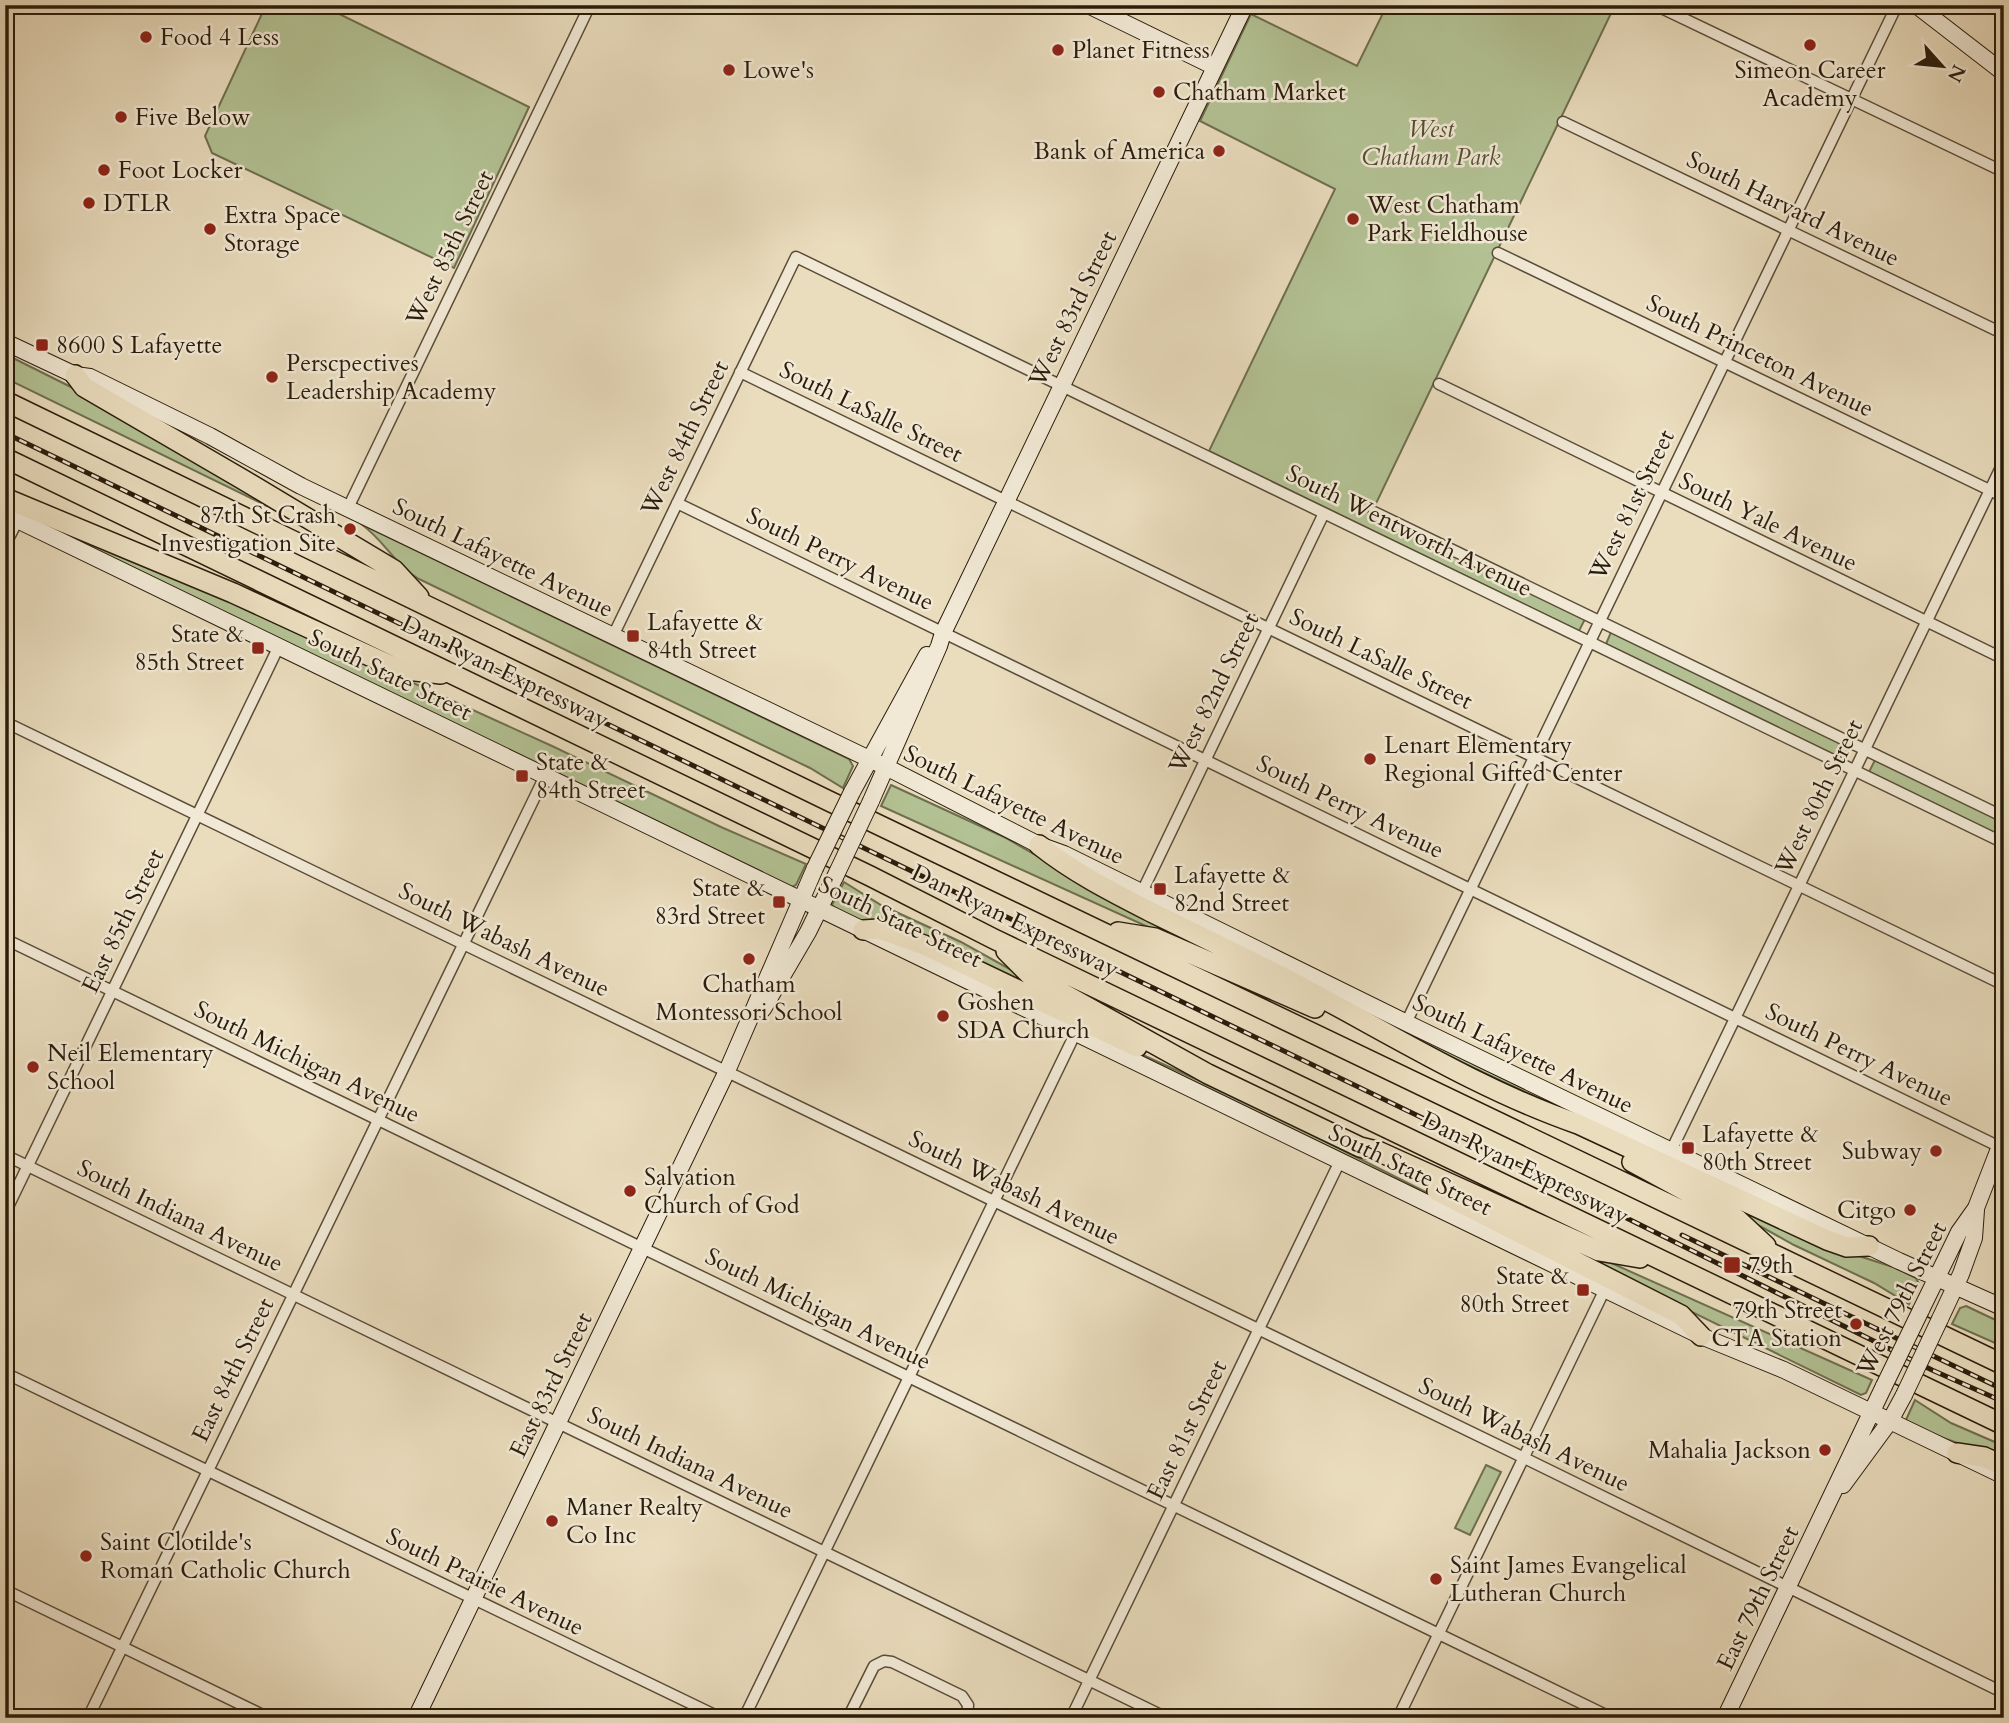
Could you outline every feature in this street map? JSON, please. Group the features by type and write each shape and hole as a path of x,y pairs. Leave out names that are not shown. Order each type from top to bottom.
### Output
{"highway":[{"path":"75,375 84,387 394,570 426,606"},
{"name":"Dan Ryan Expressway","path":"5,401 2004,1365"},
{"name":"Dan Ryan Expressway","path":"5,458 870,876 994,939 2004,1425"},
{"path":"5,498 233,593 398,669 458,677"},
{"path":"1039,845 1059,861 1121,897 1291,982 1403,1044 1549,1114 1737,1219 1782,1260"},
{"path":"863,930 879,929 925,945 1106,1034 1184,1067 1208,1074"},
{"path":"1096,929 1154,938 1374,1035 1403,1044"},
{"path":"994,939 1030,975 1208,1074 1360,1147 1380,1152 1599,1251 1661,1261"},
{"path":"1549,1114 1578,1124 1827,1240 1847,1247 1869,1246"},
{"path":"1360,1147 1376,1160 1681,1315 1701,1336"},
{"path":"1957,1453 1984,1457 2004,1466"}],"main road":[{"path":"1088,5 1215,67"},
{"name":"West 83rd Street","path":"820,909 887,768 943,633 1245,5"},
{"path":"1916,5 2004,73"},
{"name":"South Lafayette Avenue","path":"5,342 75,375 90,377 348,508 887,768 1039,845 1064,854 1671,1151 2004,1308"},
{"name":"South State Street","path":"11,517 1701,1336 1784,1370 2004,1476"},
{"name":"West 83rd Street","path":"800,900 868,760 915,674 943,633"},
{"name":"East 83rd Street","path":"416,1718 727,1071 800,900"},
{"name":"East 83rd Street","path":"727,1071 820,909"},
{"name":"West 79th Street","path":"1871,1412 1959,1232 1976,1208 2002,1144"},
{"name":"West 79th Street","path":"1890,1421 1956,1287 1974,1238 1976,1208"},
{"name":"East 79th Street","path":"1725,1718 1871,1412"},
{"name":"East 79th Street","path":"1831,1497 1847,1480 1890,1421"}],"street":[{"name":"West 85th Street","path":"348,508 590,5"},
{"path":"1655,5 2004,172"},
{"name":"West 81st Street","path":"1406,1023 1897,5"},
{"name":"South Harvard Avenue","path":"1563,122 2004,334"},
{"name":"South Princeton Avenue","path":"1498,253 2004,497"},
{"name":"South Wentworth Avenue","path":"796,257 2004,843"},
{"name":"West 84th Street","path":"613,636 796,257"},
{"name":"South LaSalle Street","path":"740,372 2004,985"},
{"name":"South Yale Avenue","path":"1439,384 2004,659"},
{"name":"West 80th Street","path":"1671,1151 2004,461"},
{"name":"South Perry Avenue","path":"677,503 1735,1018 2002,1144"},
{"name":"South Wentworth Avenue","path":"1374,512 2004,817"},
{"name":"West 82nd Street","path":"1142,892 1324,513"},
{"path":"5,545 11,517"},
{"name":"East 85th Street","path":"5,1213 279,646"},
{"name":"South Wabash Avenue","path":"5,722 2004,1693"},
{"name":"East 84th Street","path":"88,1718 545,776"},
{"name":"South Michigan Avenue","path":"5,939 1612,1718"},
{"path":"744,1718 1076,1032"},
{"name":"South Indiana Avenue","path":"5,1155 1167,1718"},
{"name":"East 81st Street","path":"1071,1718 1340,1161"},
{"path":"1398,1718 1605,1289"},
{"name":"South Prairie Avenue","path":"5,1373 721,1718"},
{"path":"5,1590 269,1718"},
{"path":"848,1718 874,1666 884,1661 892,1662 962,1696 968,1705 967,1718"}],"green space":[{"path":"266,5 321,5 529,107 454,268 212,153 205,136"},
{"name":"West Chatham Park","path":"1387,5 1615,5 1370,516 1585,619 1579,631 1209,451 1335,189 1200,121 1251,14 1357,66"},
{"path":"5,354 87,395 275,510 5,378"},
{"path":"5,507 268,617 806,864 796,885 792,887"},
{"path":"361,524 849,759 853,766 843,788 810,768 419,579 403,567"},
{"path":"1611,632 1849,747 1843,759 1606,644"},
{"path":"1875,760 2004,822 2004,838 1869,772"},
{"path":"891,785 1004,837 1136,912 1296,994 881,806"},
{"path":"844,882 881,905 961,942 1119,1030 888,927 844,914 832,905"},
{"path":"1313,986 1613,1131 1461,1062"},
{"path":"1143,1055 1253,1105 1430,1196 1142,1057"},
{"path":"1639,1159 1822,1244 1896,1268 1916,1278 1919,1284 1909,1304 1874,1283 1794,1245"},
{"path":"1589,1253 1872,1380 1866,1393 1861,1395 1586,1260"},
{"path":"1966,1306 2004,1324 2004,1347 1952,1324 1960,1308"},
{"path":"1915,1400 1951,1423 2004,1446 2004,1459 1905,1422"},
{"path":"1486,1465 1501,1472 1470,1535 1455,1528"}],"railway":[{"path":"5,433 1530,1170 1932,1370 2004,1402"},
{"path":"1682,1235 2004,1390"}],"place":[{"name":"Food 4 Less","path":"146,37"},
{"name":"Simeon Career Academy","path":"1810,45"},
{"name":"Planet Fitness","path":"1058,50"},
{"name":"Lowe's","path":"729,70"},
{"name":"Chatham Market","path":"1159,92"},
{"name":"Five Below","path":"121,117"},
{"name":"Bank of America","path":"1219,151"},
{"name":"Foot Locker","path":"104,170"},
{"name":"DTLR","path":"89,203"},
{"name":"West Chatham Park Fieldhouse","path":"1353,219"},
{"name":"Extra Space Storage","path":"210,229"},
{"name":"8600 S Lafayette","path":"42,345"},
{"name":"Perscpectives Leadership Academy","path":"272,377"},
{"name":"87th St Crash Investigation Site","path":"350,529"},
{"name":"Lafayette & 84th Street","path":"633,636"},
{"name":"State & 85th Street","path":"258,648"},
{"name":"Lenart Elementary Regional Gifted Center","path":"1370,759"},
{"name":"State & 84th Street","path":"522,776"},
{"name":"Lafayette & 82nd Street","path":"1160,889"},
{"name":"State & 83rd Street","path":"779,902"},
{"name":"Chatham Montessori School","path":"749,959"},
{"name":"Goshen SDA Church","path":"943,1016"},
{"name":"Neil Elementary School","path":"33,1067"},
{"name":"Lafayette & 80th Street","path":"1688,1148"},
{"name":"Subway","path":"1936,1151"},
{"name":"Salvation Church of God","path":"630,1191"},
{"name":"Citgo","path":"1910,1210"},
{"name":"79th","path":"1732,1265"},
{"name":"State & 80th Street","path":"1583,1290"},
{"name":"79th Street CTA Station","path":"1856,1324"},
{"name":"Mahalia Jackson","path":"1825,1450"},
{"name":"Maner Realty Co Inc","path":"552,1521"},
{"name":"Saint Clotilde's Roman Catholic Church","path":"86,1556"},
{"name":"Saint James Evangelical Lutheran Church","path":"1436,1579"}]}
